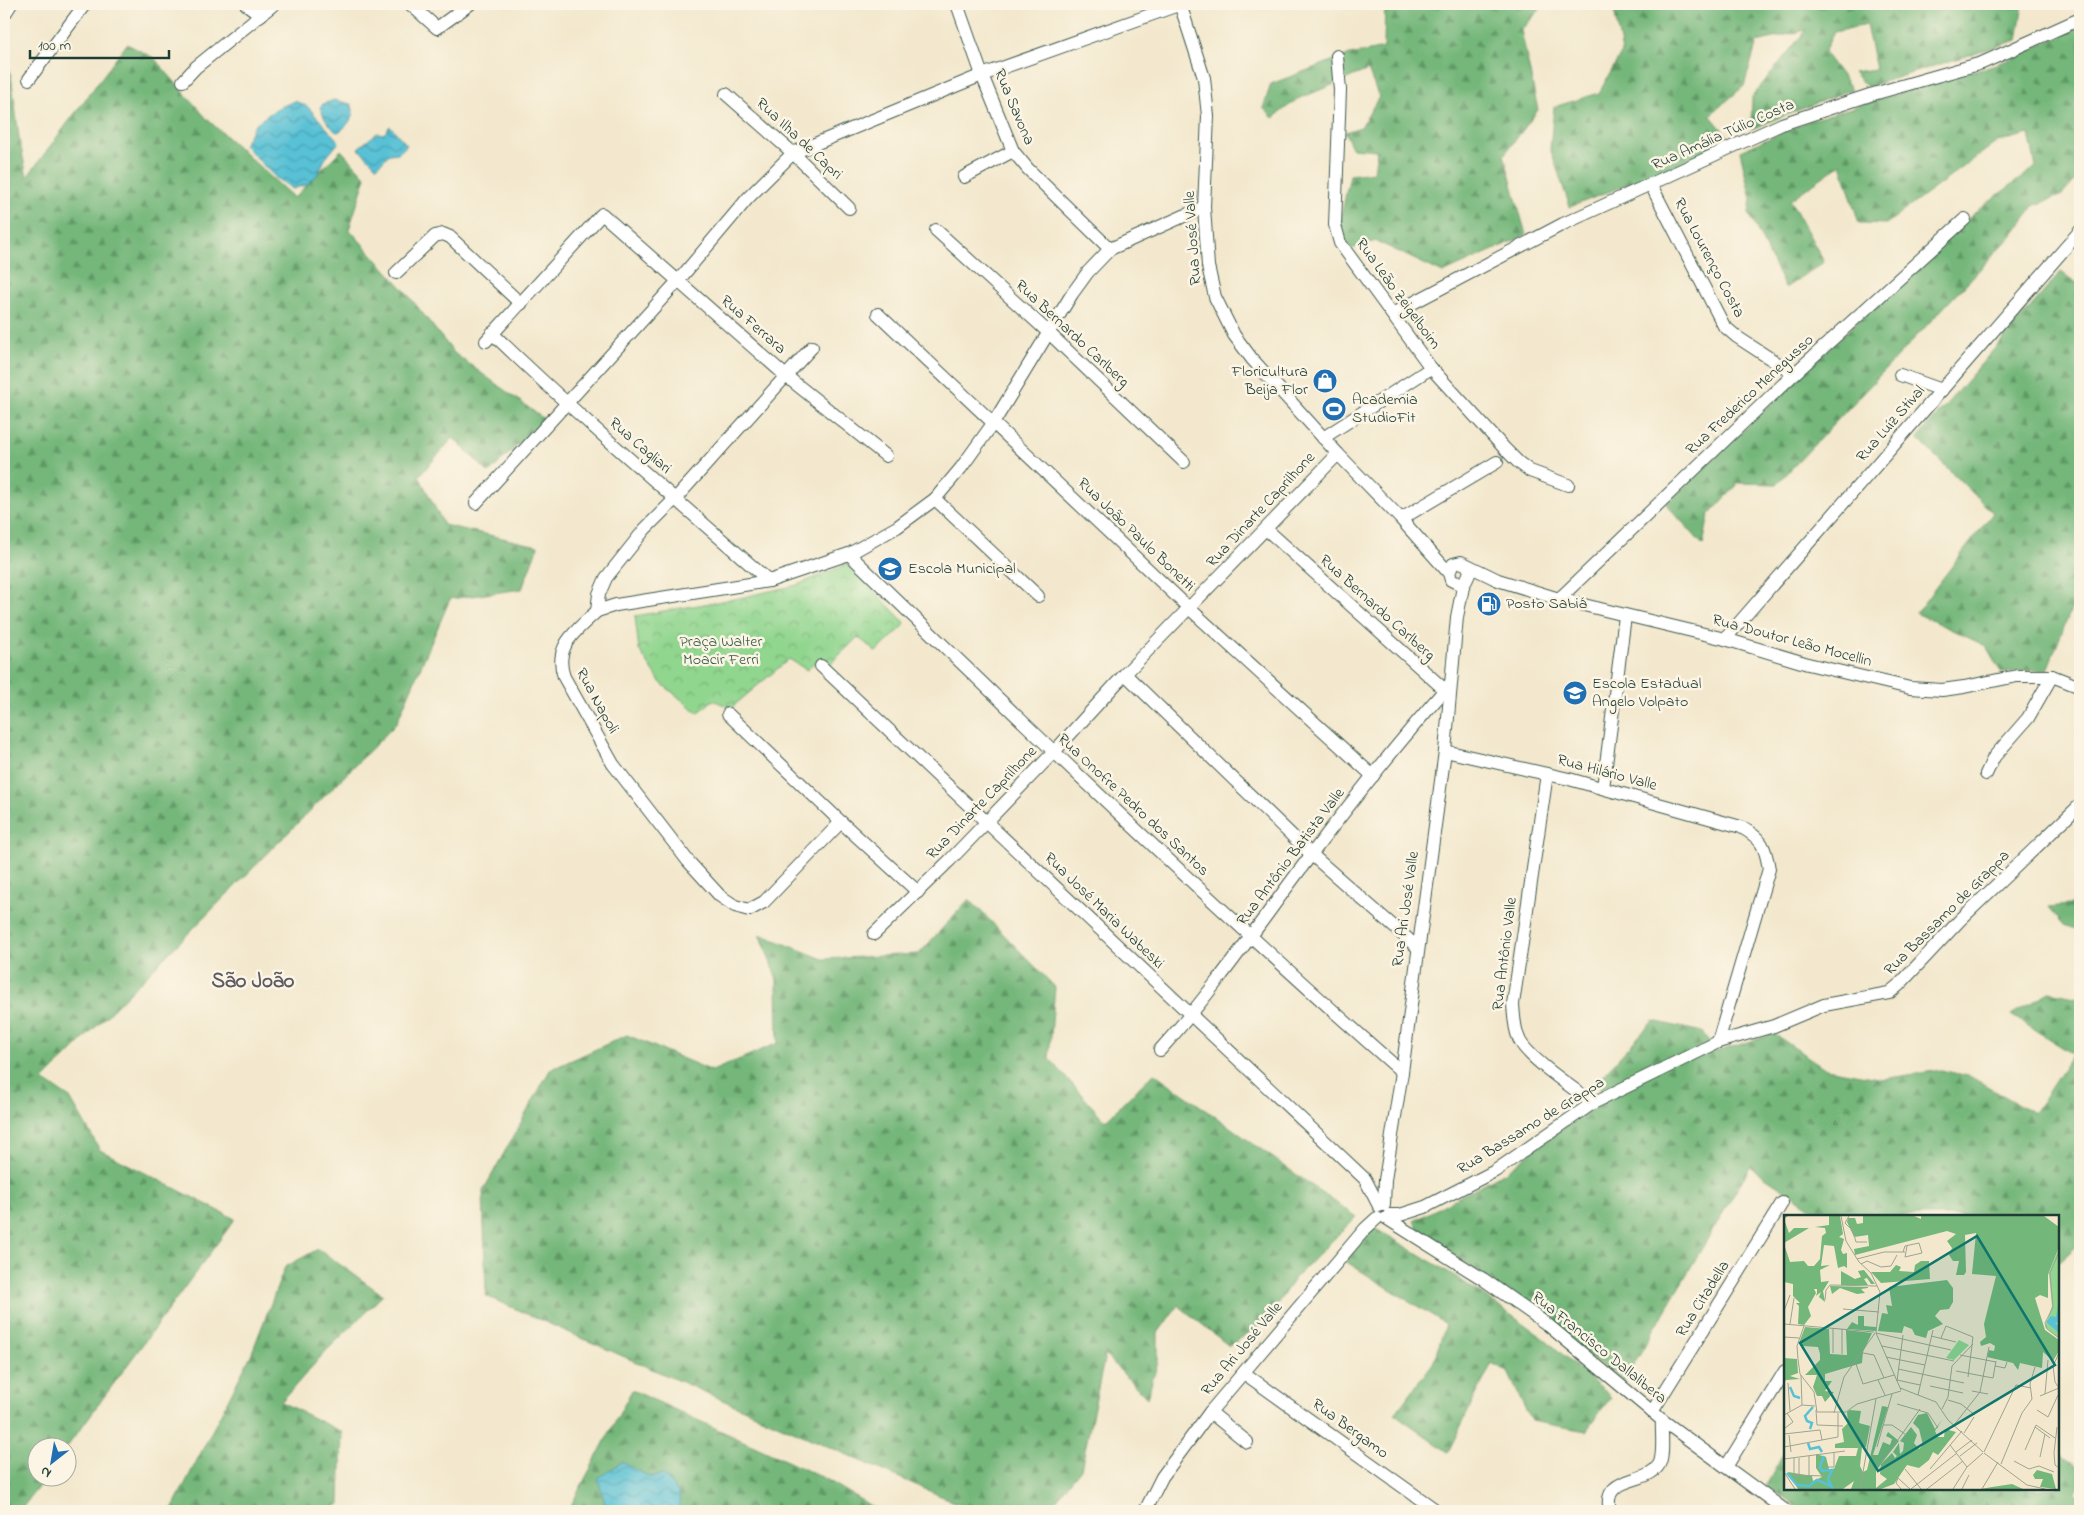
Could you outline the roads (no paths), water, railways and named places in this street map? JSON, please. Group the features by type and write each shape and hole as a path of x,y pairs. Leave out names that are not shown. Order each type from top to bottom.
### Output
{"street":[{"path":"4,15 12,4"},
{"path":"29,80 85,4"},
{"path":"246,4 262,14"},
{"path":"183,82 196,67 274,4"},
{"path":"410,4 437,28 470,4"},
{"name":"Rua Savona","path":"957,4 982,75 1013,151 1028,169 1110,249"},
{"path":"476,503 678,281 748,198 793,153 982,75 1181,4"},
{"name":"Rua José Valle","path":"1181,4 1204,78 1208,116 1204,207 1208,266 1215,297 1234,335 1252,359 1424,546 1459,574"},
{"name":"Rua Amália Túlio Costa","path":"1392,314 1563,224 1782,124 1870,95 1982,63 2080,19"},
{"name":"Rua Leão Zeigelboim","path":"1337,56 1340,99 1335,225 1340,243 1431,368 1518,462 1530,471 1568,485"},
{"name":"Rua Ilha de Capri","path":"726,94 793,153 849,208"},
{"path":"964,177 1013,151"},
{"name":"Rua Lourenço Costa","path":"1651,184 1724,326 1737,337 1794,374"},
{"path":"812,346 676,498 645,529 606,578 599,594 597,611 616,605 769,581 849,554 897,527 935,499 961,468 994,422 1072,294 1088,272 1110,249 1204,207"},
{"name":"Rua Ferrara","path":"521,304 602,214 786,376 886,456"},
{"name":"Rua Frederico Menegusso","path":"1559,599 1794,374 1965,219"},
{"name":"Rua Bernardo Carlberg","path":"936,230 1048,332 1184,462"},
{"name":"Rua Luíz Stival","path":"1725,640 2080,231"},
{"path":"396,273 435,236 443,234 450,237 521,304"},
{"name":"Rua Cagliari","path":"521,304 489,337 769,581"},
{"name":"Rua João Paulo Bonetti","path":"878,314 1190,609 1373,776"},
{"path":"1324,438 1431,368"},
{"path":"1900,375 1942,390"},
{"name":"Rua Dinarte Caprilhone","path":"874,934 918,892 1053,753 1125,674 1338,454"},
{"path":"1401,519 1497,462"},
{"path":"935,499 1038,596"},
{"name":"Rua Bernardo Carlberg","path":"1266,529 1448,687"},
{"name":"Rua Onofre Pedro dos Santos","path":"849,554 1053,753 1250,937 1402,1072"},
{"name":"Rua Doutor Leão Mocellin","path":"1459,574 1498,580 1559,599 1725,640 1808,664 1910,688 1942,690 2018,676 2052,676 2080,687"},
{"name":"Rua Ari José Valle","path":"1145,1511 1162,1477 1210,1412 1364,1229 1388,1215 1385,1180 1402,1072 1417,946 1445,751 1448,687 1457,617 1459,574"},
{"name":"Rua Napoli","path":"597,611 573,633 561,652 560,664 564,677 613,764 688,861 720,896 735,906 749,910 764,902 841,822"},
{"path":"1603,788 1625,616"},
{"name":"Rua José Maria Wabeski","path":"821,666 1365,1179 1388,1215"},
{"path":"1125,674 1312,855 1417,946"},
{"path":"1986,774 1994,757 2028,718 2052,676"},
{"name":"Rua Antônio Batista Valle","path":"1160,1050 1191,1016 1373,776 1421,716 1448,687"},
{"path":"728,714 841,822 918,892"},
{"name":"Rua Hilário Valle","path":"1445,751 1603,788 1741,827 1758,837 1766,854 1769,869 1718,1042"},
{"name":"Rua Antônio Valle","path":"1547,774 1513,1004 1514,1023 1520,1041 1537,1059 1593,1103"},
{"name":"Rua Bassamo de Grappa","path":"1388,1215 1424,1207 1494,1171 1593,1103 1718,1042 1774,1026 1824,1005 1889,993 1900,984 1960,920 2080,805"},
{"path":"1365,1179 1385,1180"},
{"name":"Rua Citadella","path":"1657,1416 1782,1203"},
{"name":"Rua Francisco Dallalibera","path":"1388,1215 1548,1325 1657,1416 1786,1511"},
{"name":"Rua Bergamo","path":"1244,1373 1437,1511"},
{"path":"1726,1467 1784,1373"},
{"path":"1210,1412 1247,1442"},
{"path":"1610,1511 1609,1496 1615,1487 1657,1468 1662,1460 1657,1416"}],"water":[{"path":"334,100 351,104 353,108 351,120 338,132 325,119 320,107"},
{"path":"295,101 308,107 339,142 325,159 318,174 308,184 293,189 276,178 244,145 255,124 278,108"},
{"path":"390,126 407,145 399,153 389,154 377,167 358,148 377,133 384,134"},
{"path":"622,1462 650,1477 664,1475 679,1494 680,1511 607,1511 598,1478"}],"place":[{"name":"Floricultura Beija Flor","path":"1325,381"},
{"name":"Academia StudioFit","path":"1334,409"},
{"name":"Escola Municipal","path":"890,569"},
{"name":"Posto Sabiá","path":"1489,604"},
{"name":"Escola Estadual Angelo Volpato","path":"1575,693"}],"district":[{"name":"São João","path":"253,982"}],"park label":[{"name":"Praça Walter Moacir Ferri","path":"721,651"}]}
